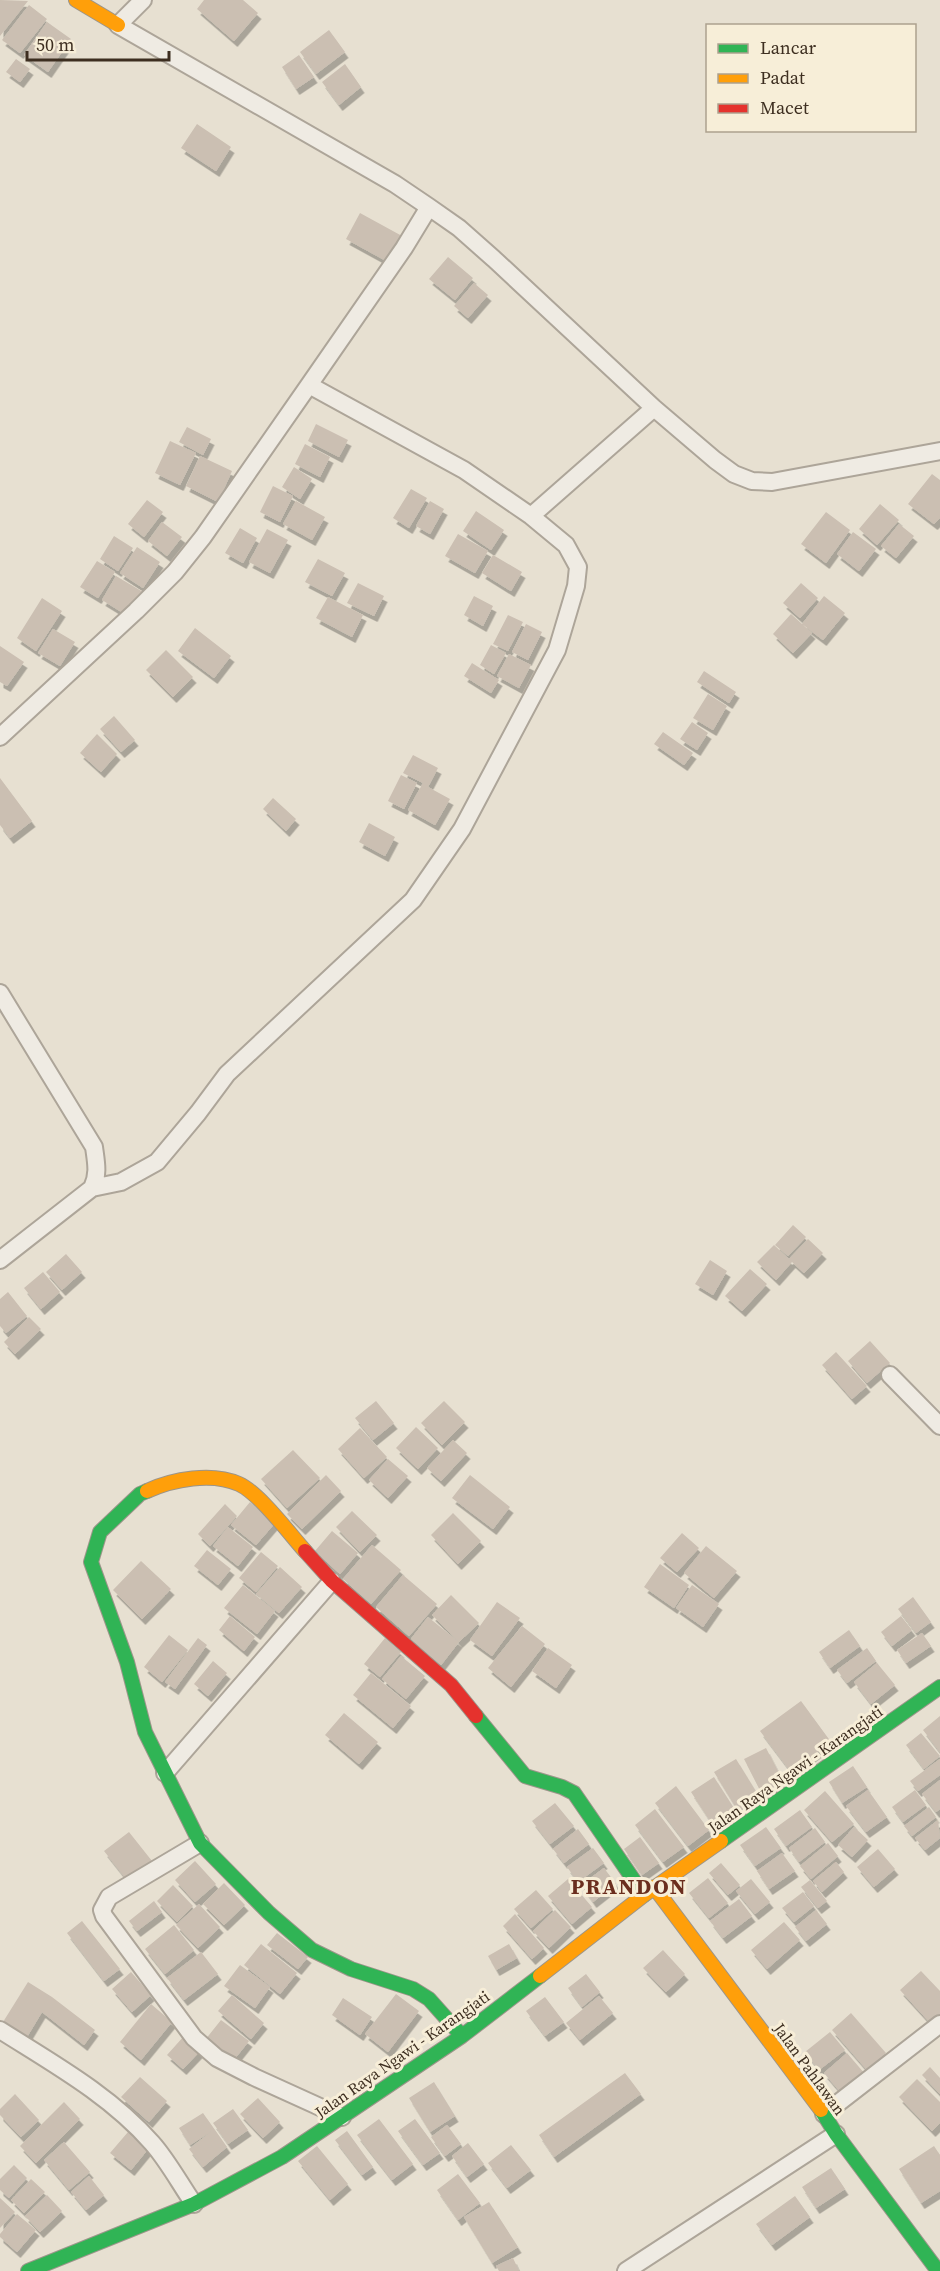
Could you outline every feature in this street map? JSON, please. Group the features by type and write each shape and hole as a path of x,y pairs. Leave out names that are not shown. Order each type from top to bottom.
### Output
{"street":[{"path":"76,0 395,184 459,228 654,408 728,470 752,481 772,482 940,451"},
{"path":"118,25 143,0"},
{"path":"0,737 175,572 203,537 309,385 404,248 429,207"},
{"path":"92,1188 121,1182 157,1162 227,1074 413,900 462,829 557,650 579,577 578,567 566,545 531,516 464,470 309,385"},
{"path":"531,516 654,408"},
{"path":"0,993 94,1147 97,1178 92,1188 0,1260"},
{"path":"890,1375 940,1426"},
{"name":"Jalan Pahlawan","path":"462,2036 429,1999 413,1989 351,1969 312,1950 269,1912 200,1843 146,1732 128,1662 91,1562 100,1532 140,1494 167,1482 211,1478 239,1484 259,1500 332,1581 451,1685 525,1776 533,1780 560,1784 574,1793 824,2114 836,2134 938,2271"},
{"path":"165,1773 332,1581"},
{"name":"Jalan Raya Ngawi - Karangjati","path":"28,2271 194,2204 282,2157 462,2036 649,1891 940,1687"},
{"path":"200,1843 109,1897 102,1910 104,1916 194,2038 218,2058 342,2117"},
{"path":"824,2114 940,2024"},
{"path":"0,2030 77,2080 122,2113 153,2144 194,2204"},
{"path":"626,2271 836,2134"}],"building":[{"path":"0,0 28,1 0,36"},
{"path":"204,0 243,0 258,13 234,41 197,9"},
{"path":"29,5 47,19 20,53 2,40"},
{"path":"47,22 71,39 48,72 24,55"},
{"path":"329,30 345,52 316,74 300,52"},
{"path":"299,55 314,77 296,89 282,67"},
{"path":"16,59 30,69 20,82 6,72"},
{"path":"345,64 361,87 339,105 322,82"},
{"path":"197,124 231,147 216,171 181,148"},
{"path":"360,213 402,236 388,262 346,239"},
{"path":"448,257 473,278 455,300 429,279"},
{"path":"474,283 488,295 468,318 454,306"},
{"path":"316,424 348,440 339,457 308,441"},
{"path":"187,427 211,439 203,455 179,442"},
{"path":"170,441 196,453 180,485 155,473"},
{"path":"305,444 330,457 320,477 295,464"},
{"path":"200,456 232,471 218,502 186,486"},
{"path":"294,467 312,479 300,499 282,487"},
{"path":"932,474 940,480 940,518 934,524 908,504"},
{"path":"273,486 293,496 280,522 260,512"},
{"path":"411,489 427,498 409,528 393,518"},
{"path":"147,500 163,512 144,537 128,524"},
{"path":"296,501 325,517 312,540 283,524"},
{"path":"430,501 444,509 430,534 416,526"},
{"path":"880,504 899,520 877,545 859,529"},
{"path":"476,511 504,530 491,550 463,531"},
{"path":"826,512 850,530 826,563 801,544"},
{"path":"162,522 182,537 167,556 148,541"},
{"path":"899,524 914,536 896,558 881,546"},
{"path":"240,528 257,538 243,563 225,553"},
{"path":"267,529 288,540 270,573 249,562"},
{"path":"853,532 876,549 859,571 837,554"},
{"path":"458,534 488,551 475,573 445,556"},
{"path":"114,536 133,548 118,571 100,559"},
{"path":"137,547 160,562 143,588 120,573"},
{"path":"493,555 522,572 511,591 482,573"},
{"path":"318,559 345,573 332,596 305,582"},
{"path":"97,561 115,572 98,598 80,587"},
{"path":"116,576 143,592 128,616 102,600"},
{"path":"358,583 384,596 374,616 347,603"},
{"path":"801,583 818,598 800,618 783,603"},
{"path":"474,596 493,606 483,626 464,615"},
{"path":"824,596 845,613 823,640 802,624"},
{"path":"328,597 363,615 352,637 316,618"},
{"path":"42,598 62,611 36,651 17,638"},
{"path":"791,614 812,633 793,653 773,634"},
{"path":"508,615 523,622 508,651 493,644"},
{"path":"526,624 542,632 528,660 512,652"},
{"path":"195,628 231,656 214,678 178,651"},
{"path":"53,629 75,642 60,666 38,653"},
{"path":"491,645 506,653 494,674 480,665"},
{"path":"0,646 24,662 7,686 0,682"},
{"path":"166,650 193,677 173,697 146,670"},
{"path":"509,654 531,665 519,688 497,676"},
{"path":"472,663 499,680 491,693 464,676"},
{"path":"704,671 736,692 729,703 697,682"},
{"path":"708,694 727,706 713,730 693,718"},
{"path":"114,716 135,740 121,752 100,729"},
{"path":"692,722 708,733 697,750 680,739"},
{"path":"663,732 693,753 684,765 654,744"},
{"path":"97,734 117,754 101,772 80,753"},
{"path":"413,755 438,768 428,787 450,799 435,825 408,810 423,783 403,773"},
{"path":"401,775 417,783 404,809 388,801"},
{"path":"0,778 32,821 10,838 0,825"},
{"path":"273,798 296,819 286,831 263,809"},
{"path":"369,823 395,837 385,856 359,842"},
{"path":"793,1225 806,1237 788,1256 775,1245"},
{"path":"808,1239 823,1253 804,1273 792,1262 776,1280 757,1262 774,1245 789,1259"},
{"path":"66,1254 82,1272 62,1290 46,1272"},
{"path":"710,1260 727,1271 713,1295 695,1284"},
{"path":"750,1269 767,1284 742,1311 725,1296"},
{"path":"43,1272 60,1292 41,1309 24,1288"},
{"path":"8,1292 27,1316 6,1333 0,1326 0,1299"},
{"path":"29,1317 41,1329 15,1354 4,1342"},
{"path":"870,1341 890,1363 867,1383 848,1361"},
{"path":"836,1352 867,1386 852,1399 822,1365"},
{"path":"376,1401 394,1423 373,1440 355,1418"},
{"path":"444,1401 465,1422 442,1445 421,1423"},
{"path":"416,1427 438,1448 418,1469 396,1448"},
{"path":"360,1428 387,1457 364,1478 338,1449"},
{"path":"453,1440 467,1453 441,1481 427,1468"},
{"path":"293,1450 320,1478 287,1508 261,1479"},
{"path":"388,1459 408,1476 388,1498 369,1480"},
{"path":"326,1475 341,1491 302,1529 287,1514"},
{"path":"470,1475 510,1507 493,1529 452,1498"},
{"path":"250,1502 275,1523 256,1545 231,1525"},
{"path":"225,1504 237,1516 210,1546 198,1534"},
{"path":"352,1511 377,1535 360,1552 336,1527"},
{"path":"453,1513 481,1541 458,1564 431,1535"},
{"path":"228,1527 253,1547 238,1566 213,1546"},
{"path":"332,1531 358,1553 340,1574 315,1551"},
{"path":"682,1533 699,1548 677,1572 660,1558"},
{"path":"372,1545 401,1570 371,1604 343,1579"},
{"path":"706,1546 737,1571 714,1598 684,1573"},
{"path":"207,1550 231,1569 218,1585 194,1566"},
{"path":"261,1552 278,1566 256,1592 239,1578"},
{"path":"141,1561 171,1589 142,1619 113,1590"},
{"path":"660,1564 689,1585 674,1608 644,1587"},
{"path":"280,1567 302,1587 279,1613 256,1594"},
{"path":"403,1575 437,1604 409,1636 376,1607"},
{"path":"243,1585 275,1611 257,1634 224,1608"},
{"path":"692,1585 719,1604 703,1627 676,1608"},
{"path":"451,1595 479,1623 459,1642 432,1615"},
{"path":"913,1597 931,1622 916,1633 898,1609"},
{"path":"497,1602 520,1618 492,1656 470,1640"},
{"path":"230,1616 255,1637 244,1651 219,1630"},
{"path":"901,1616 912,1630 892,1646 881,1632"},
{"path":"428,1617 459,1642 441,1665 410,1640"},
{"path":"522,1626 545,1644 511,1687 488,1668"},
{"path":"849,1630 860,1646 830,1668 819,1652"},
{"path":"922,1633 931,1646 906,1663 897,1650"},
{"path":"169,1635 188,1650 162,1682 144,1667"},
{"path":"198,1638 207,1645 175,1689 165,1682"},
{"path":"385,1638 401,1652 380,1677 364,1664"},
{"path":"548,1648 572,1665 556,1688 532,1671"},
{"path":"867,1648 876,1661 847,1683 837,1670"},
{"path":"401,1656 425,1676 406,1699 382,1679"},
{"path":"213,1661 227,1673 208,1696 194,1684"},
{"path":"877,1663 895,1685 871,1704 854,1682"},
{"path":"371,1673 411,1706 393,1728 353,1695"},
{"path":"801,1701 831,1742 791,1772 760,1731"},
{"path":"344,1713 378,1742 359,1764 325,1735"},
{"path":"940,1716 940,1752 923,1730"},
{"path":"921,1733 940,1756 924,1769 906,1745"},
{"path":"766,1748 785,1785 763,1796 744,1759"},
{"path":"736,1759 760,1798 738,1811 714,1772"},
{"path":"940,1759 940,1775 918,1791 910,1781"},
{"path":"853,1766 867,1787 842,1803 829,1782"},
{"path":"714,1777 737,1813 714,1827 691,1792"},
{"path":"940,1780 940,1809 936,1812 922,1794"},
{"path":"676,1786 709,1830 688,1846 655,1803"},
{"path":"868,1790 887,1817 866,1832 846,1806"},
{"path":"915,1790 926,1805 903,1822 892,1807"},
{"path":"825,1791 854,1824 832,1842 804,1810"},
{"path":"555,1803 574,1826 550,1844 532,1821"},
{"path":"929,1807 936,1817 912,1836 904,1826"},
{"path":"655,1809 684,1847 663,1862 635,1825"},
{"path":"800,1810 812,1827 786,1846 774,1829"},
{"path":"938,1820 940,1838 925,1850 915,1838"},
{"path":"766,1827 781,1848 755,1866 740,1845"},
{"path":"854,1827 868,1840 852,1857 838,1845"},
{"path":"815,1828 825,1842 799,1862 789,1848"},
{"path":"578,1829 589,1844 564,1863 553,1849"},
{"path":"129,1832 152,1861 127,1880 104,1851"},
{"path":"640,1837 659,1863 642,1875 624,1849"},
{"path":"828,1843 838,1856 811,1879 800,1866"},
{"path":"593,1848 604,1863 578,1882 567,1867"},
{"path":"878,1849 895,1869 874,1887 857,1867"},
{"path":"782,1853 795,1871 769,1889 757,1871"},
{"path":"195,1861 216,1884 195,1902 175,1880"},
{"path":"836,1862 844,1872 822,1892 813,1881"},
{"path":"721,1863 740,1885 728,1895 709,1873"},
{"path":"604,1868 616,1884 593,1902 581,1885"},
{"path":"708,1878 728,1903 709,1918 689,1893"},
{"path":"568,1879 592,1907 572,1924 548,1896"},
{"path":"751,1879 770,1902 755,1914 736,1891"},
{"path":"810,1880 827,1901 818,1908 801,1887"},
{"path":"224,1883 245,1905 224,1925 203,1904"},
{"path":"173,1885 193,1906 177,1922 157,1901"},
{"path":"536,1890 553,1909 531,1928 514,1909"},
{"path":"803,1892 814,1906 794,1922 782,1908"},
{"path":"739,1899 752,1916 723,1938 710,1921"},
{"path":"154,1901 162,1912 137,1931 129,1921"},
{"path":"199,1904 220,1927 198,1948 176,1925"},
{"path":"555,1910 571,1927 549,1948 533,1931"},
{"path":"816,1910 827,1924 806,1941 795,1927"},
{"path":"515,1914 544,1948 532,1959 503,1926"},
{"path":"82,1921 120,1969 104,1981 67,1933"},
{"path":"784,1922 800,1940 767,1969 751,1950"},
{"path":"174,1925 194,1950 165,1974 145,1949"},
{"path":"277,1933 308,1957 298,1969 267,1945"},
{"path":"261,1944 297,1973 280,1994 244,1965"},
{"path":"509,1944 517,1958 496,1970 488,1956"},
{"path":"663,1950 685,1974 666,1992 643,1968"},
{"path":"201,1952 218,1974 184,2000 167,1978"},
{"path":"240,1965 270,1987 255,2008 224,1986"},
{"path":"921,1971 940,1991 940,2019 933,2026 900,1990"},
{"path":"131,1972 151,1995 132,2012 112,1989"},
{"path":"586,1974 600,1992 582,2007 568,1988"},
{"path":"28,1982 95,2030 84,2045 42,2012 27,2037 3,2022"},
{"path":"396,1994 419,2011 388,2052 365,2034"},
{"path":"232,1995 264,2023 251,2039 218,2011"},
{"path":"599,1996 613,2013 580,2040 566,2023"},
{"path":"545,1997 564,2022 545,2036 526,2011"},
{"path":"343,1998 372,2017 360,2035 332,2015"},
{"path":"151,2004 172,2022 141,2060 120,2042"},
{"path":"851,2013 886,2053 867,2070 832,2030"},
{"path":"221,2020 249,2041 233,2061 205,2040"},
{"path":"830,2032 845,2050 819,2070 805,2052"},
{"path":"184,2036 200,2051 183,2069 167,2055"},
{"path":"847,2053 865,2074 842,2094 824,2073"},
{"path":"930,2067 940,2078 940,2094 922,2075"},
{"path":"625,2073 641,2094 554,2157 539,2135"},
{"path":"140,2077 167,2101 149,2122 121,2097"},
{"path":"917,2079 940,2102 940,2123 932,2131 899,2097"},
{"path":"434,2082 455,2116 430,2132 409,2098"},
{"path":"15,2094 39,2120 21,2137 0,2115 0,2109"},
{"path":"258,2098 280,2122 263,2138 240,2114"},
{"path":"64,2102 80,2119 36,2163 20,2146"},
{"path":"233,2109 248,2130 228,2144 213,2123"},
{"path":"203,2113 227,2147 203,2167 189,2149 212,2131 190,2145 179,2128"},
{"path":"379,2119 413,2164 392,2180 357,2135"},
{"path":"415,2119 440,2153 423,2165 398,2131"},
{"path":"447,2125 461,2144 445,2156 431,2137"},
{"path":"347,2131 373,2167 362,2175 335,2140"},
{"path":"128,2132 149,2148 131,2170 110,2153"},
{"path":"64,2142 90,2172 69,2190 44,2160"},
{"path":"468,2143 484,2164 467,2177 452,2156"},
{"path":"511,2145 531,2170 507,2188 488,2163"},
{"path":"317,2146 348,2184 330,2200 298,2161"},
{"path":"934,2146 940,2155 940,2191 921,2203 899,2169"},
{"path":"14,2165 27,2178 9,2198 0,2190 0,2179"},
{"path":"831,2168 845,2189 816,2208 802,2187"},
{"path":"458,2174 480,2203 458,2220 437,2190"},
{"path":"89,2176 104,2195 86,2210 71,2192"},
{"path":"31,2179 45,2192 24,2213 11,2200"},
{"path":"47,2195 62,2211 40,2232 25,2216"},
{"path":"795,2196 810,2217 772,2245 756,2224"},
{"path":"0,2198 15,2212 0,2228"},
{"path":"489,2202 518,2247 492,2263 464,2217"},
{"path":"17,2214 36,2230 17,2252 0,2237 0,2234"},
{"path":"513,2258 519,2271 499,2271 496,2266"}],"traffic: fast":[{"path":"147,1491 140,1494 100,1532 91,1562 127,1662 145,1732 200,1843 269,1913 312,1950 351,1969 413,1989 429,1999 462,2036"},
{"path":"721,1841 940,1687"},
{"path":"476,1716 525,1776 574,1793 644,1895"},
{"path":"28,2271 194,2204 282,2157 462,2036 540,1976"},
{"path":"821,2110 836,2134 938,2271"}],"traffic: slow":[{"path":"76,0 118,25"},
{"path":"147,1491 193,1478 217,1478 239,1484 264,1504 305,1551"},
{"path":"540,1976 644,1895 721,1841"},
{"path":"654,1887 821,2110"}],"traffic: jam":[{"path":"305,1551 332,1581 451,1685 476,1716"}],"district":[{"name":"PRANDON","path":"629,1886"}]}
